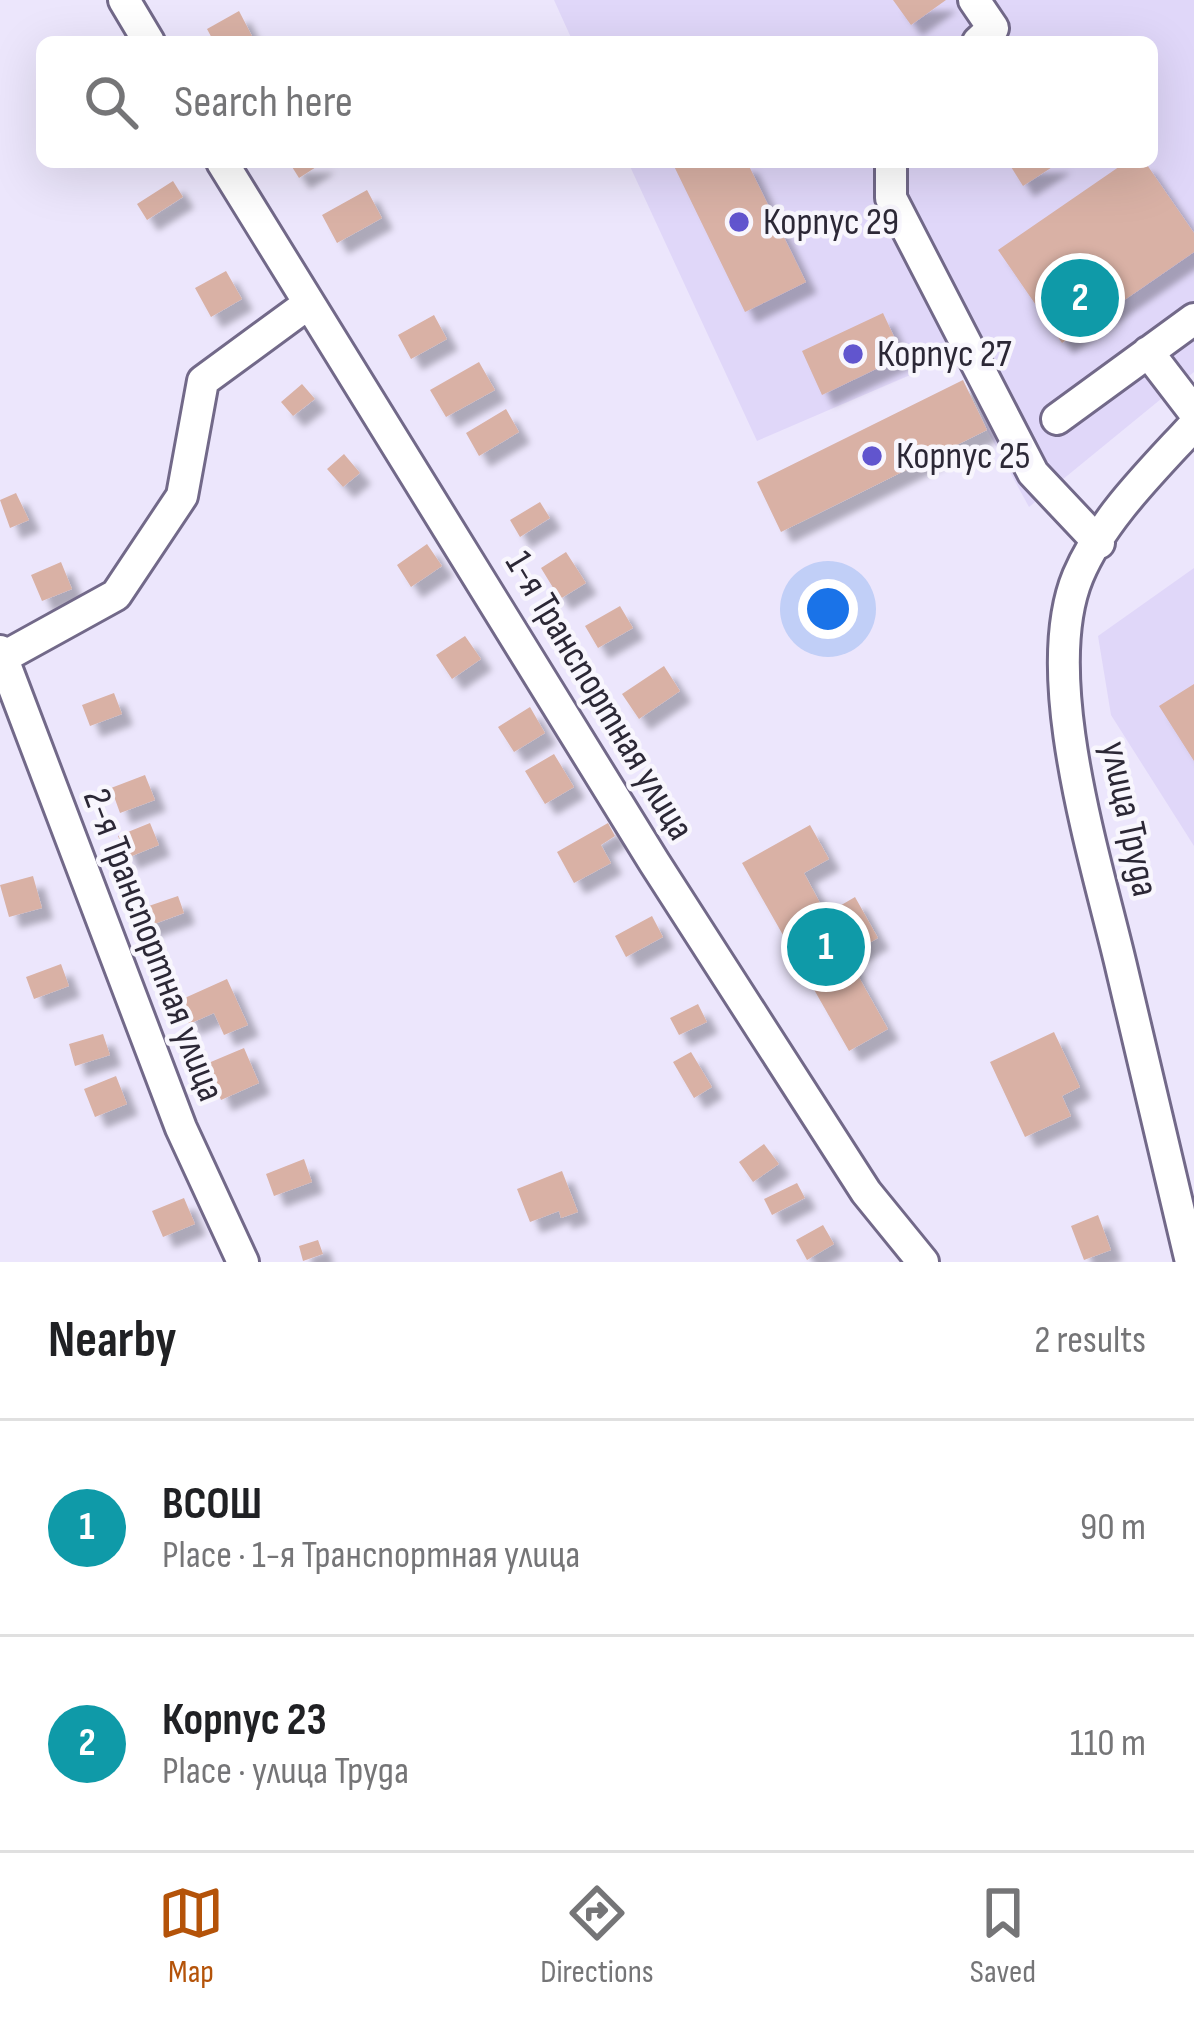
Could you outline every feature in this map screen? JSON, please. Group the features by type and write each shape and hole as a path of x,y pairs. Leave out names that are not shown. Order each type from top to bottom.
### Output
{"street":[{"path":"124,0 145,36"},
{"name":"1-я Транспортная улица","path":"226,168 389,425 653,862 866,1192 923,1262"},
{"path":"890,168 891,197 1033,473 1099,543"},
{"path":"1,656 116,596 182,496 203,381 308,304"},
{"path":"1057,419 1194,319"},
{"path":"1148,352 1194,412"},
{"name":"улица Труда","path":"1191,1262 1069,721 1064,646 1078,577 1132,493 1194,425"},
{"name":"2-я Транспортная улица","path":"1,656 181,1128 243,1262"}],"shaded area":[{"path":"554,0 1194,0 1194,372 1029,507 987,430 959,354 757,441 631,168 1158,168 1158,36 570,36"},
{"path":"1194,568 1194,846 1111,715 1098,636"}],"building":[{"path":"893,0 946,0 911,25"},
{"path":"239,11 252,36 211,36 207,29"},
{"path":"293,168 315,168 299,178"},
{"name":"Корпус 29","path":"675,168 750,168 806,282 745,312"},
{"path":"1012,168 1051,168 1023,186"},
{"path":"1117,168 1149,168 1194,233 1194,252 1062,343 998,250"},
{"path":"173,181 183,197 147,220 137,204"},
{"path":"367,190 382,218 337,243 322,215"},
{"path":"226,271 242,299 211,317 195,288"},
{"name":"Корпус 27","path":"883,313 903,356 822,395 802,351"},
{"path":"434,315 447,339 411,359 398,335"},
{"path":"479,362 495,390 446,417 430,390"},
{"name":"Корпус 25","path":"963,380 987,430 781,532 757,482"},
{"path":"302,384 315,399 293,416 281,402"},
{"path":"506,409 519,432 479,456 466,433"},
{"path":"344,454 360,473 343,487 327,469"},
{"path":"16,493 29,520 10,528 0,500"},
{"path":"540,502 550,518 520,537 510,520"},
{"path":"427,544 442,566 411,587 397,565"},
{"path":"566,552 586,583 560,599 541,568"},
{"path":"61,562 72,589 42,601 31,575"},
{"path":"620,606 633,628 598,648 585,626"},
{"path":"465,636 481,659 452,679 436,655"},
{"path":"664,666 680,691 639,719 622,694"},
{"path":"1194,684 1194,761 1159,706"},
{"path":"114,693 122,714 90,726 82,705"},
{"path":"530,707 545,733 514,752 498,727"},
{"path":"554,754 574,787 545,804 525,771"},
{"path":"145,775 155,800 120,813 111,788"},
{"path":"150,823 159,845 127,858 118,836"},
{"path":"608,823 615,836 601,845 611,863 574,883 557,852"},
{"path":"810,825 829,859 804,873 826,914 855,897 878,938 847,956 888,1029 849,1051 742,863"},
{"path":"33,876 42,908 9,917 0,885"},
{"path":"178,896 184,913 146,927 140,909"},
{"path":"652,916 663,937 626,957 615,936"},
{"path":"61,964 69,986 34,999 26,977"},
{"path":"227,979 248,1025 224,1035 214,1013 189,1024 178,1001"},
{"path":"698,1004 707,1022 679,1035 670,1018"},
{"path":"1054,1032 1080,1087 1062,1096 1071,1116 1025,1137 990,1062"},
{"path":"103,1034 110,1055 75,1066 69,1044"},
{"path":"244,1048 259,1083 221,1100 206,1064"},
{"path":"691,1052 712,1087 694,1098 673,1062"},
{"path":"116,1076 127,1104 95,1117 84,1089"},
{"path":"764,1144 779,1164 753,1182 739,1162"},
{"path":"304,1159 312,1182 274,1196 266,1174"},
{"path":"562,1171 578,1212 561,1218 559,1211 530,1222 517,1189"},
{"path":"797,1183 805,1198 772,1215 764,1199"},
{"path":"184,1198 195,1224 163,1237 152,1211"},
{"path":"1098,1215 1111,1250 1084,1260 1071,1226"},
{"path":"823,1225 834,1244 807,1260 796,1240"},
{"path":"318,1240 323,1254 303,1261 299,1246"}],"place":[{"name":"Корпус 29","path":"739,222"},
{"name":"Корпус 23","path":"1080,298"},
{"name":"Корпус 27","path":"853,354"},
{"name":"Корпус 25","path":"872,456"},
{"name":"ВСОШ","path":"826,947"}]}
